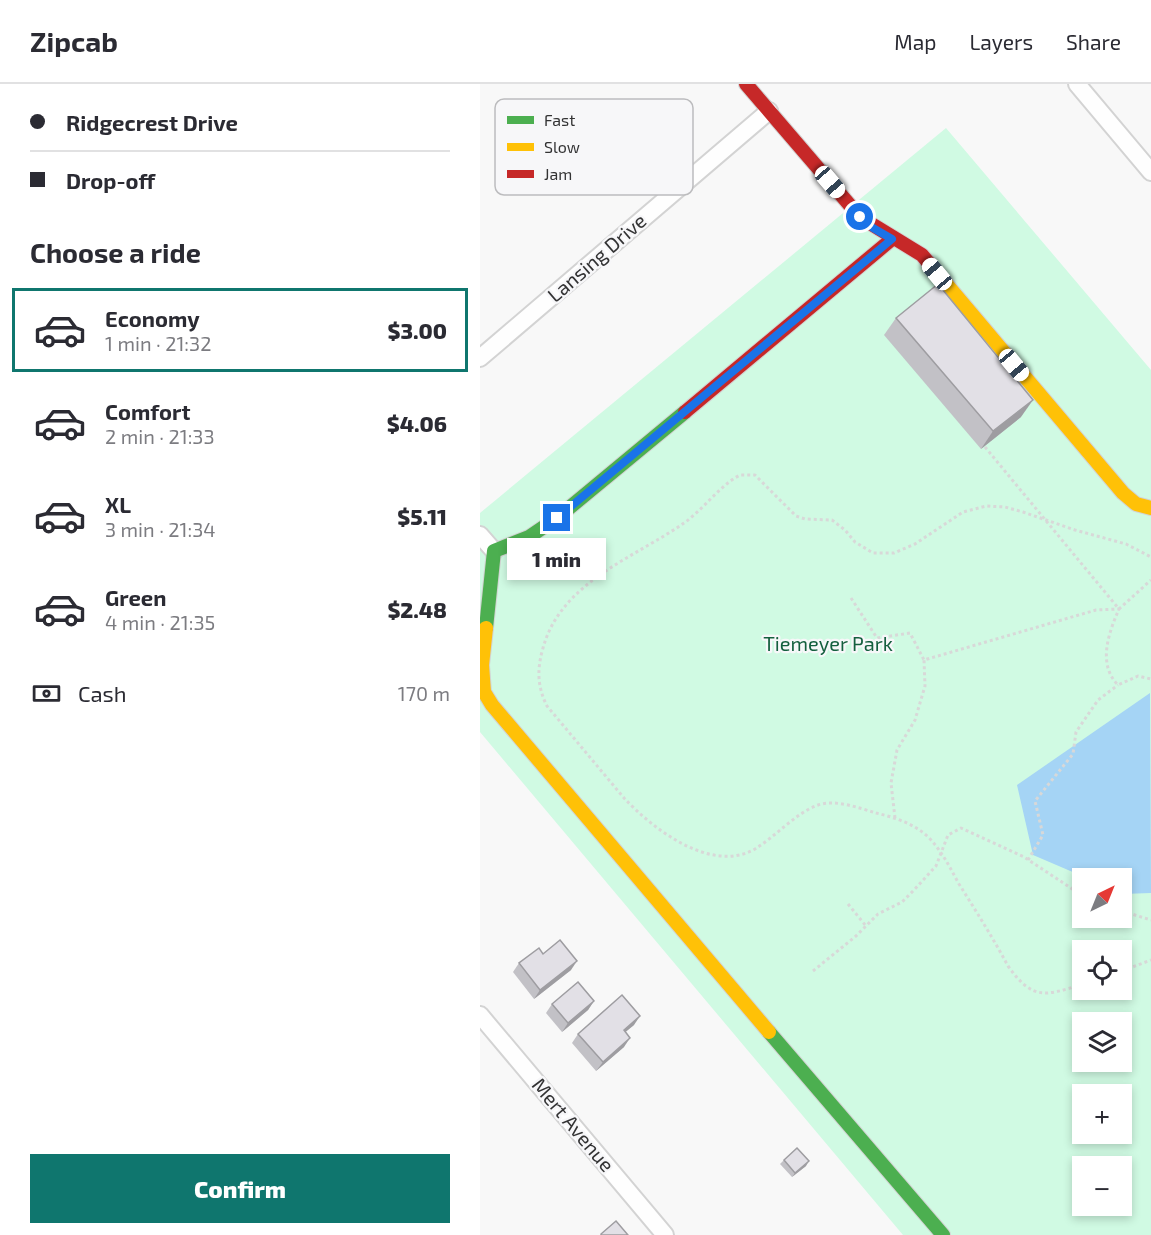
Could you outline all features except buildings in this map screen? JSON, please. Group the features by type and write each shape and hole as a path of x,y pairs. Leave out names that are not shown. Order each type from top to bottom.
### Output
{"street":[{"path":"746,84 860,217 873,228 908,245 922,255 1123,493 1132,502 1144,508 1151,508"},
{"path":"1077,84 1151,172"},
{"name":"Lansing Drive","path":"693,176 769,111"},
{"name":"Lansing Drive","path":"480,358 671,195"},
{"path":"494,550 529,537 557,518 892,239"},
{"path":"480,535 494,550 482,665 484,692 492,705 943,1235"},
{"name":"Mert Avenue","path":"480,1015 665,1235"}],"path":[{"path":"985,447 1119,609"},
{"path":"1072,988 1055,993 1033,992 1019,981 941,853 924,833 895,818 851,805 820,804 801,814 756,848 743,855 729,857 714,856 668,835 624,798 547,706 538,681 540,659 553,621 565,606 605,571 693,517 740,474 755,475 796,516 805,519 832,520 855,542 873,553 894,553 915,544 963,512 986,506 1005,507 1126,544 1151,556"},
{"path":"1118,685 1113,680 1105,652 1113,624 1119,609 1151,580"},
{"path":"851,598 877,638 910,633 924,660 925,686 915,720 897,750 891,783 895,818"},
{"path":"924,660 1096,610 1119,609"},
{"path":"1028,860 1043,835 1035,801 1072,754 1076,732 1098,700 1118,685 1138,676 1151,679"},
{"path":"813,971 878,914 902,902 936,866 948,835 961,828 1028,860 1072,889"},
{"path":"848,904 866,926"},
{"path":"1132,914 1151,920"},
{"path":"1132,967 1151,960"}],"green space":[{"name":"Tiemeyer Park","path":"946,128 1151,370 1151,1235 903,1235 480,732 480,513"}],"water":[{"path":"1150,693 1151,893 1132,894 1132,868 1072,868 1072,872 1033,855 1017,785"}],"traffic: fast":[{"path":"486,628 494,551 529,537 557,518 685,412"},
{"path":"769,1032 943,1235"}],"traffic: slow":[{"path":"943,280 1123,493 1136,504 1151,508"},
{"path":"486,628 482,665 484,692 492,705 769,1032"}],"traffic: jam":[{"path":"746,84 860,217 922,255 943,280"},
{"path":"685,412 892,239"}],"route":[{"path":"557,518 892,239 860,217"}]}
